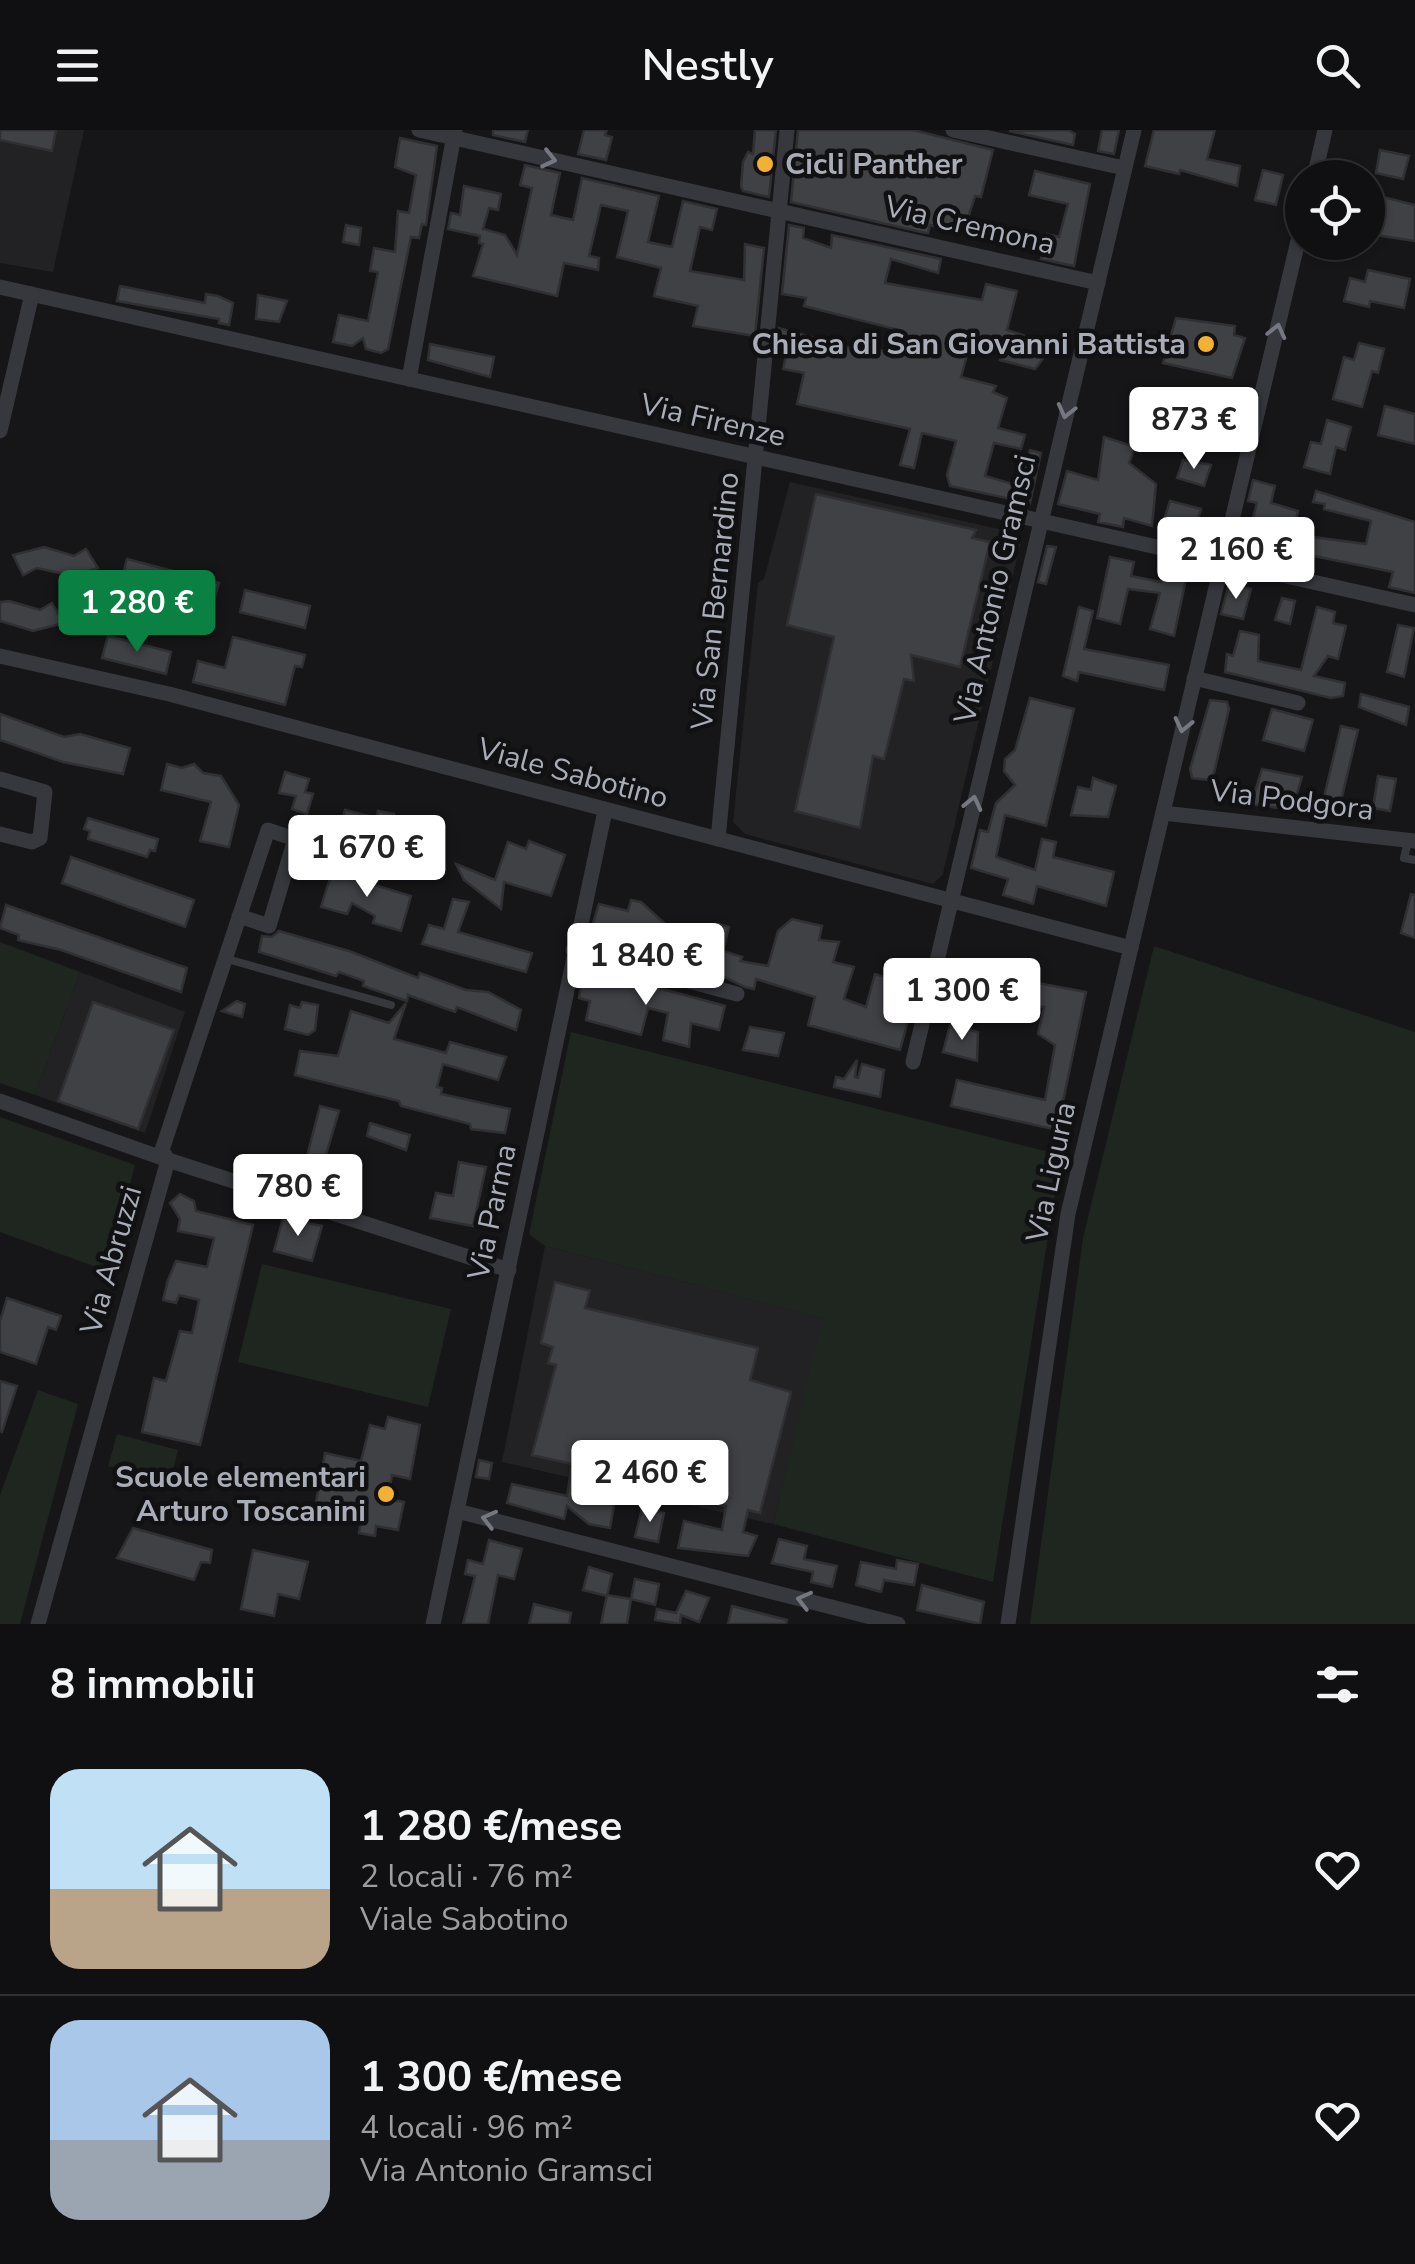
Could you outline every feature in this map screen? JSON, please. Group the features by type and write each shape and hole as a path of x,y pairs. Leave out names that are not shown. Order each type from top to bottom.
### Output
{"street":[{"name":"Via Cremona","path":"419,130 454,134 1098,283"},
{"name":"Via San Bernardino","path":"718,839 788,130"},
{"path":"953,130 1124,168"},
{"name":"Via Antonio Gramsci","path":"913,1062 1038,521 1134,130"},
{"path":"1318,160 1325,130"},
{"path":"409,380 454,134"},
{"name":"Via Liguria","path":"1008,1624 1068,1214 1293,260"},
{"name":"Via Firenze","path":"0,287 1415,604"},
{"path":"0,430 32,294"},
{"name":"Viale Sabotino","path":"0,656 187,699 1131,948"},
{"path":"1194,678 1298,703"},
{"path":"0,779 45,792 47,804 40,838 32,842 0,834"},
{"name":"Via Parma","path":"433,1624 604,811"},
{"name":"Via Podgora","path":"1163,813 1412,841"},
{"name":"Via Abruzzi","path":"38,1624 168,1160 162,1150 239,916 268,830 295,839 269,926 239,916"},
{"path":"574,950 737,994"},
{"path":"0,1100 168,1160 509,1270"},
{"path":"457,1511 898,1624"}],"lane":[{"path":"1412,841 1404,858 1415,860"},
{"path":"225,959 391,1005"}],"shaded area":[{"path":"0,130 84,130 53,272 0,263"},
{"path":"790,482 1012,532 1021,541 943,874 933,884 745,834 733,822 758,583 764,579"},
{"path":"0,942 80,972 35,1095 0,1083"},
{"path":"1154,946 1415,1032 1415,1624 1030,1624 1083,1238"},
{"path":"80,972 185,1012 145,1133 35,1095"},
{"path":"571,1032 1061,1155 993,1582 773,1524 823,1318 545,1246 529,1234"},
{"path":"0,1117 135,1165 107,1271 0,1232"},
{"path":"545,1246 824,1318 773,1524 502,1462"},
{"path":"262,1264 451,1309 428,1407 238,1362"},
{"path":"38,1390 78,1404 20,1624 0,1624 0,1495"},
{"path":"117,1434 178,1450 170,1482 108,1466"}],"building":[{"path":"0,130 56,130 52,151 0,140"},
{"path":"493,130 528,130 525,142 493,135"},
{"path":"584,130 607,130 605,135 612,137 606,160 578,154"},
{"path":"755,130 776,130 769,197 743,191 741,186 743,162 748,152 753,154"},
{"path":"798,130 913,130 993,150 981,197 975,196 968,218 968,233 930,225 928,233 921,232 791,202"},
{"path":"1068,130 1075,134 1073,145 1009,131"},
{"path":"1102,130 1119,130 1114,154 1098,151"},
{"path":"1154,130 1215,130 1207,159 1240,166 1237,186 1180,170 1179,174 1145,166"},
{"path":"400,138 437,146 426,225 422,224 419,238 411,237 388,349 381,353 366,349 363,338 352,346 333,342 339,315 368,321 378,272 370,271 374,248 395,252 398,211 409,213 416,175 395,167"},
{"path":"1380,150 1409,156 1403,179 1385,175 1385,160 1378,160"},
{"path":"525,165 560,173 551,215 573,220 582,178 659,196 648,242 672,247 683,201 717,209 712,230 700,227 690,271 744,280 745,244 764,248 755,336 693,326 698,306 654,296 661,268 617,257 628,211 601,205 589,256 599,258 598,270 564,263 557,296 473,276 483,244 479,243 480,236 448,229 451,213 460,215 464,186 501,194 498,210 489,208 483,229 505,235 517,255 532,188 520,185"},
{"path":"1263,170 1283,175 1276,205 1255,200"},
{"path":"1035,171 1090,184 1074,266 1041,259 1047,234 1059,237 1068,204 1029,195"},
{"path":"1385,198 1415,205 1415,241 1385,237"},
{"path":"346,225 361,228 359,245 343,242"},
{"path":"789,225 804,228 803,238 831,248 832,235 941,259 938,273 891,259 885,283 982,300 986,284 1017,291 1007,330 1041,341 1047,353 1035,369 1000,360 1002,354 970,344 961,377 996,386 993,392 1007,398 998,428 1025,435 1021,449 994,443 985,476 1020,486 1030,450 1041,453 1030,503 950,486 947,475 956,441 922,433 914,468 900,465 910,429 797,404 804,373 783,369 788,346 778,344 779,328 873,354 874,348 886,352 895,329 804,306 806,298 782,294"},
{"path":"1368,270 1410,279 1404,308 1370,301 1369,307 1344,301 1350,278 1365,282"},
{"path":"120,286 205,303 206,294 218,296 233,303 229,325 219,323 219,319 117,301"},
{"path":"258,295 287,301 279,322 256,319"},
{"name":"Chiesa di San Giovanni Battista","path":"1176,318 1235,326 1234,335 1245,338 1232,378 1163,363"},
{"path":"1359,343 1384,349 1378,373 1372,371 1362,407 1333,399 1344,357 1354,360"},
{"path":"430,344 494,357 490,377 428,360"},
{"path":"1172,397 1224,408 1217,441 1165,430"},
{"path":"1385,406 1415,414 1415,444 1378,435"},
{"path":"1327,420 1351,427 1345,450 1336,447 1330,474 1304,467 1311,442 1321,444"},
{"path":"1104,437 1135,447 1129,463 1156,484 1152,526 1124,518 1123,527 1098,522 1100,514 1058,504 1067,471 1098,480"},
{"path":"1183,460 1211,465 1204,486 1177,478"},
{"path":"1253,480 1275,486 1271,503 1298,511 1292,538 1271,532 1270,550 1246,546 1249,536 1241,531 1243,524 1251,525 1257,503 1248,501"},
{"path":"1316,491 1415,522 1415,593 1389,587 1393,572 1314,556 1312,565 1292,555 1297,535 1366,544 1371,521 1324,509 1325,504 1313,502"},
{"path":"816,494 976,530 972,538 990,542 960,667 911,655 914,681 904,679 884,759 873,756 860,828 795,811 834,637 787,625"},
{"path":"1170,501 1201,509 1194,534 1181,535 1163,523"},
{"path":"1047,546 1056,547 1046,584 1038,582"},
{"path":"44,547 74,556 86,549 98,568 73,576 37,568 23,575 13,555"},
{"path":"1110,557 1134,562 1131,576 1161,582 1165,569 1187,574 1174,636 1150,629 1160,593 1128,589 1120,624 1097,618"},
{"path":"127,559 219,583 213,604 121,581"},
{"path":"1229,584 1251,589 1243,619 1221,614"},
{"path":"245,590 310,606 305,628 240,612"},
{"path":"1282,598 1295,601 1290,624 1275,620"},
{"path":"0,602 40,610 52,603 64,623 33,631 0,621"},
{"path":"1079,607 1093,611 1084,649 1169,665 1164,690 1079,672 1077,681 1063,676"},
{"path":"1317,607 1335,612 1333,623 1346,626 1338,659 1328,656 1314,676 1345,683 1343,696 1331,698 1225,672 1227,654 1233,656 1240,631 1259,635 1258,661 1301,670"},
{"path":"1398,625 1414,628 1404,677 1387,672"},
{"path":"108,636 171,652 166,674 102,658"},
{"path":"233,637 305,655 302,667 295,666 285,705 193,682 198,661 225,668"},
{"path":"1361,694 1409,707 1406,725 1359,707"},
{"path":"1030,698 1074,709 1046,826 1005,815 996,857 1035,870 1042,839 1056,842 1053,857 1114,872 1106,906 1037,886 1033,904 1003,895 1008,879 971,868 980,830 988,832 996,803 1015,785 1004,771 1005,759 1015,750"},
{"path":"1210,700 1227,702 1229,709 1214,773 1208,780 1192,778 1190,769"},
{"path":"1272,709 1313,720 1304,751 1263,740"},
{"path":"0,714 64,737 80,734 130,748 123,774 63,762 0,740"},
{"path":"1341,726 1358,730 1340,805 1323,801"},
{"path":"167,764 182,768 194,764 203,773 221,776 239,805 229,847 200,841 211,802 161,790"},
{"path":"1262,769 1302,777 1292,810 1251,804"},
{"path":"285,772 309,779 305,792 313,794 307,814 292,809 296,796 279,793"},
{"path":"1378,776 1396,779 1390,811 1373,808"},
{"path":"1093,778 1116,786 1108,817 1071,815 1078,787 1091,790"},
{"path":"345,810 377,818 378,811 394,814 384,856 336,844"},
{"path":"88,818 158,839 155,851 150,850 147,857 88,839 90,831 84,829"},
{"path":"529,841 565,855 551,896 504,882 501,909 464,880 456,864 495,880 508,842 526,849"},
{"path":"71,857 194,900 185,927 62,883"},
{"path":"332,872 411,896 401,931 373,923 375,916 352,903 347,914 321,907"},
{"path":"1411,894 1415,895 1415,938 1401,933"},
{"path":"453,899 469,902 458,932 532,953 526,972 422,944 429,925 444,929"},
{"path":"631,900 641,902 708,963 719,924 729,927 723,951 742,957 740,961 768,966 778,931 792,919 822,926 819,940 839,942 833,962 854,967 844,999 866,1007 875,974 908,984 903,1000 913,1002 900,1050 808,1025 815,997 756,979 754,989 745,987 710,970 627,951 630,941 591,930 599,904 628,911"},
{"path":"6,905 187,968 181,992 61,950 18,940 19,935 0,928"},
{"path":"279,931 349,951 418,978 420,973 466,990 488,992 521,1010 516,1030 457,1007 455,1012 408,995 407,1001 363,986 364,981 339,972 336,976 259,952 262,936 272,937"},
{"path":"583,968 597,972 595,980 616,985 618,977 725,1006 719,1030 691,1023 689,1047 663,1040 668,1013 648,1008 641,1035 586,1020 590,1001 579,998"},
{"path":"957,968 1086,992 1057,1130 951,1106 957,1080 1045,1100 1055,1045 1038,1034 1044,1007 1017,1002 1016,1011 952,995"},
{"path":"237,1001 245,1004 242,1017 222,1011"},
{"path":"93,1002 174,1030 138,1129 58,1101"},
{"path":"302,1002 318,1005 315,1030 308,1035 285,1029 290,1005 300,1008"},
{"path":"406,1003 394,1039 446,1053 450,1042 506,1057 498,1080 443,1064 437,1087 442,1088 441,1094 510,1109 505,1133 471,1129 470,1124 401,1106 399,1101 295,1075 300,1051 338,1056 351,1011 389,1023"},
{"path":"950,1025 978,1032 977,1061 943,1052"},
{"path":"750,1027 784,1033 778,1056 743,1050"},
{"path":"857,1060 855,1077 858,1078 862,1064 884,1070 880,1097 834,1087 836,1077 844,1079"},
{"path":"320,1106 339,1111 322,1168 305,1164"},
{"path":"370,1123 410,1135 406,1150 367,1136"},
{"path":"459,1162 486,1167 473,1226 430,1218 436,1193 453,1196"},
{"path":"180,1194 194,1201 196,1211 253,1225 200,1445 142,1432 154,1378 166,1381 180,1331 192,1333 199,1300 179,1295 176,1303 163,1300 168,1280 176,1261 207,1267 214,1238 178,1231 180,1219 170,1203"},
{"path":"283,1218 322,1226 312,1261 274,1251"},
{"path":"555,1282 590,1291 585,1308 758,1348 750,1380 791,1392 760,1513 748,1510 743,1532 757,1536 748,1556 678,1548 684,1521 722,1530 726,1506 718,1504 727,1475 657,1459 652,1484 632,1479 630,1502 617,1500 621,1476 594,1470 588,1500 614,1505 610,1528 589,1524 567,1506 564,1519 507,1503 512,1484 567,1496 572,1464 532,1455 556,1365 548,1363 553,1347 541,1343"},
{"path":"7,1298 61,1316 56,1330 48,1327 36,1364 0,1352 0,1321"},
{"path":"0,1381 17,1386 2,1432 0,1431"},
{"path":"388,1417 420,1425 410,1479 392,1475 388,1499 404,1502 398,1530 376,1526 375,1536 359,1533 363,1510 316,1502 325,1453 361,1461 370,1425 385,1429"},
{"path":"479,1460 492,1463 489,1479 476,1477"},
{"path":"642,1508 664,1513 658,1542 635,1537"},
{"path":"133,1528 212,1550 210,1563 201,1562 194,1580 117,1558"},
{"path":"779,1539 807,1546 804,1559 837,1566 832,1587 811,1582 813,1572 772,1563"},
{"path":"489,1540 522,1549 514,1579 498,1575 488,1624 463,1624 475,1576 465,1574 468,1560 483,1564"},
{"path":"253,1550 308,1562 299,1599 278,1594 274,1616 241,1609"},
{"path":"897,1560 918,1564 914,1585 884,1580 881,1592 856,1585 861,1562 896,1569"},
{"path":"589,1567 612,1574 607,1596 583,1590"},
{"path":"635,1579 659,1584 655,1605 631,1599"},
{"path":"922,1585 984,1602 980,1624 917,1610"},
{"path":"686,1591 709,1598 699,1622 681,1615 680,1624 655,1620 657,1609 676,1613"},
{"path":"607,1595 631,1599 627,1624 601,1624"},
{"path":"534,1604 571,1613 569,1624 529,1624"},
{"path":"732,1606 787,1620 786,1624 728,1624"}],"place":[{"name":"Cicli Panther","path":"765,164"},
{"name":"Chiesa di San Giovanni Battista","path":"1206,344"},
{"name":"Scuole elementari Arturo Toscanini","path":"386,1494"}]}
